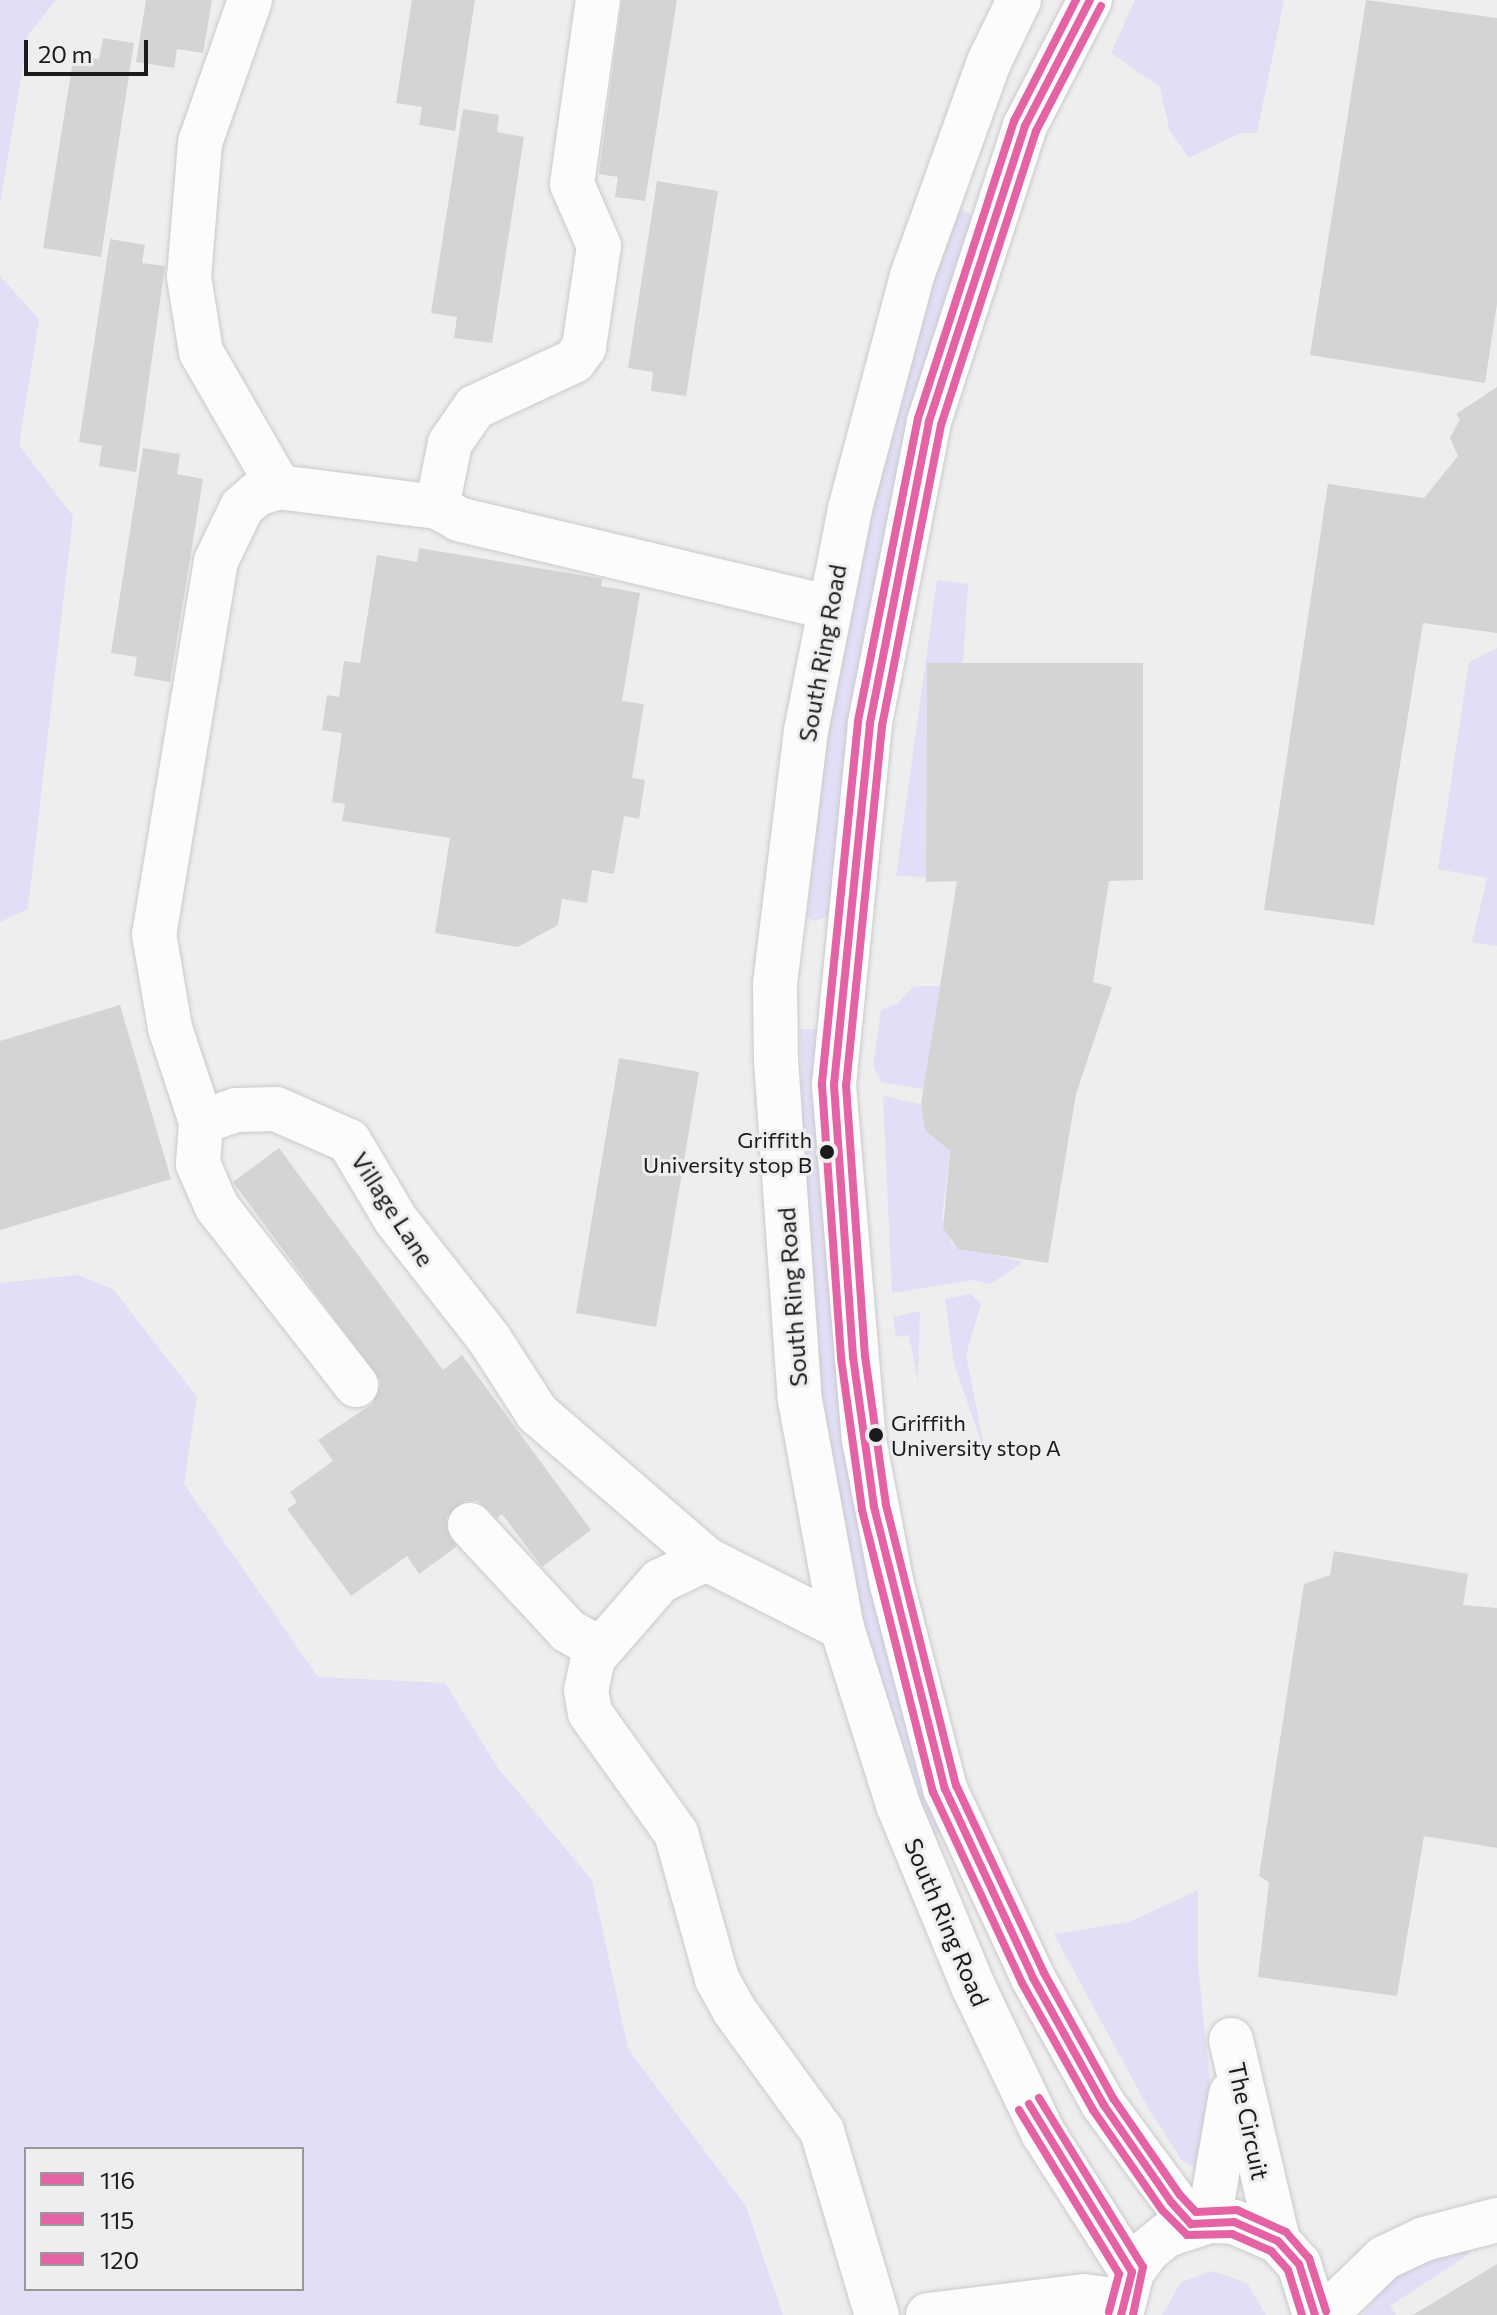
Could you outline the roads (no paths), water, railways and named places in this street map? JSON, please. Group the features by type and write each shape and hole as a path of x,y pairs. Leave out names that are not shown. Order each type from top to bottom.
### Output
{"street":[{"path":"250,0 200,143 189,277 201,352 279,487"},
{"path":"437,507 450,443 475,407 574,361 584,347 599,246 572,184 598,0"},
{"name":"South Ring Road","path":"1019,0 989,62 912,276 827,607 775,997 800,1400 842,1628 898,1805 973,1986 1125,2296"},
{"path":"1090,0 1025,126 929,422 870,724 834,1085 866,1454 945,1789 1033,1978 1103,2104 1200,2223"},
{"path":"356,1385 217,1207 198,1164 201,1122 170,1028 154,934 216,561 242,507 279,487 437,507 459,519 827,607"},
{"name":"Village Lane","path":"201,1122 236,1110 276,1109 349,1141 396,1220 490,1340 537,1413 706,1559 842,1628"},
{"path":"470,1525 568,1631 600,1649"},
{"path":"706,1559 660,1581 600,1649 586,1690 590,1713 676,1833 717,1979 734,2010 822,2131 877,2315"},
{"name":"The Circuit","path":"1200,2223 1231,2119 1231,2040 1278,2241"},
{"path":"1325,2315 1384,2258 1424,2239 1497,2220"},
{"path":"928,2315 1084,2296 1125,2296 1167,2235 1200,2223 1234,2222 1278,2241 1299,2264 1315,2315"}],"place":[{"name":"Griffith University stop B","path":"827,1152"},
{"name":"Griffith University stop A","path":"876,1435"}]}
